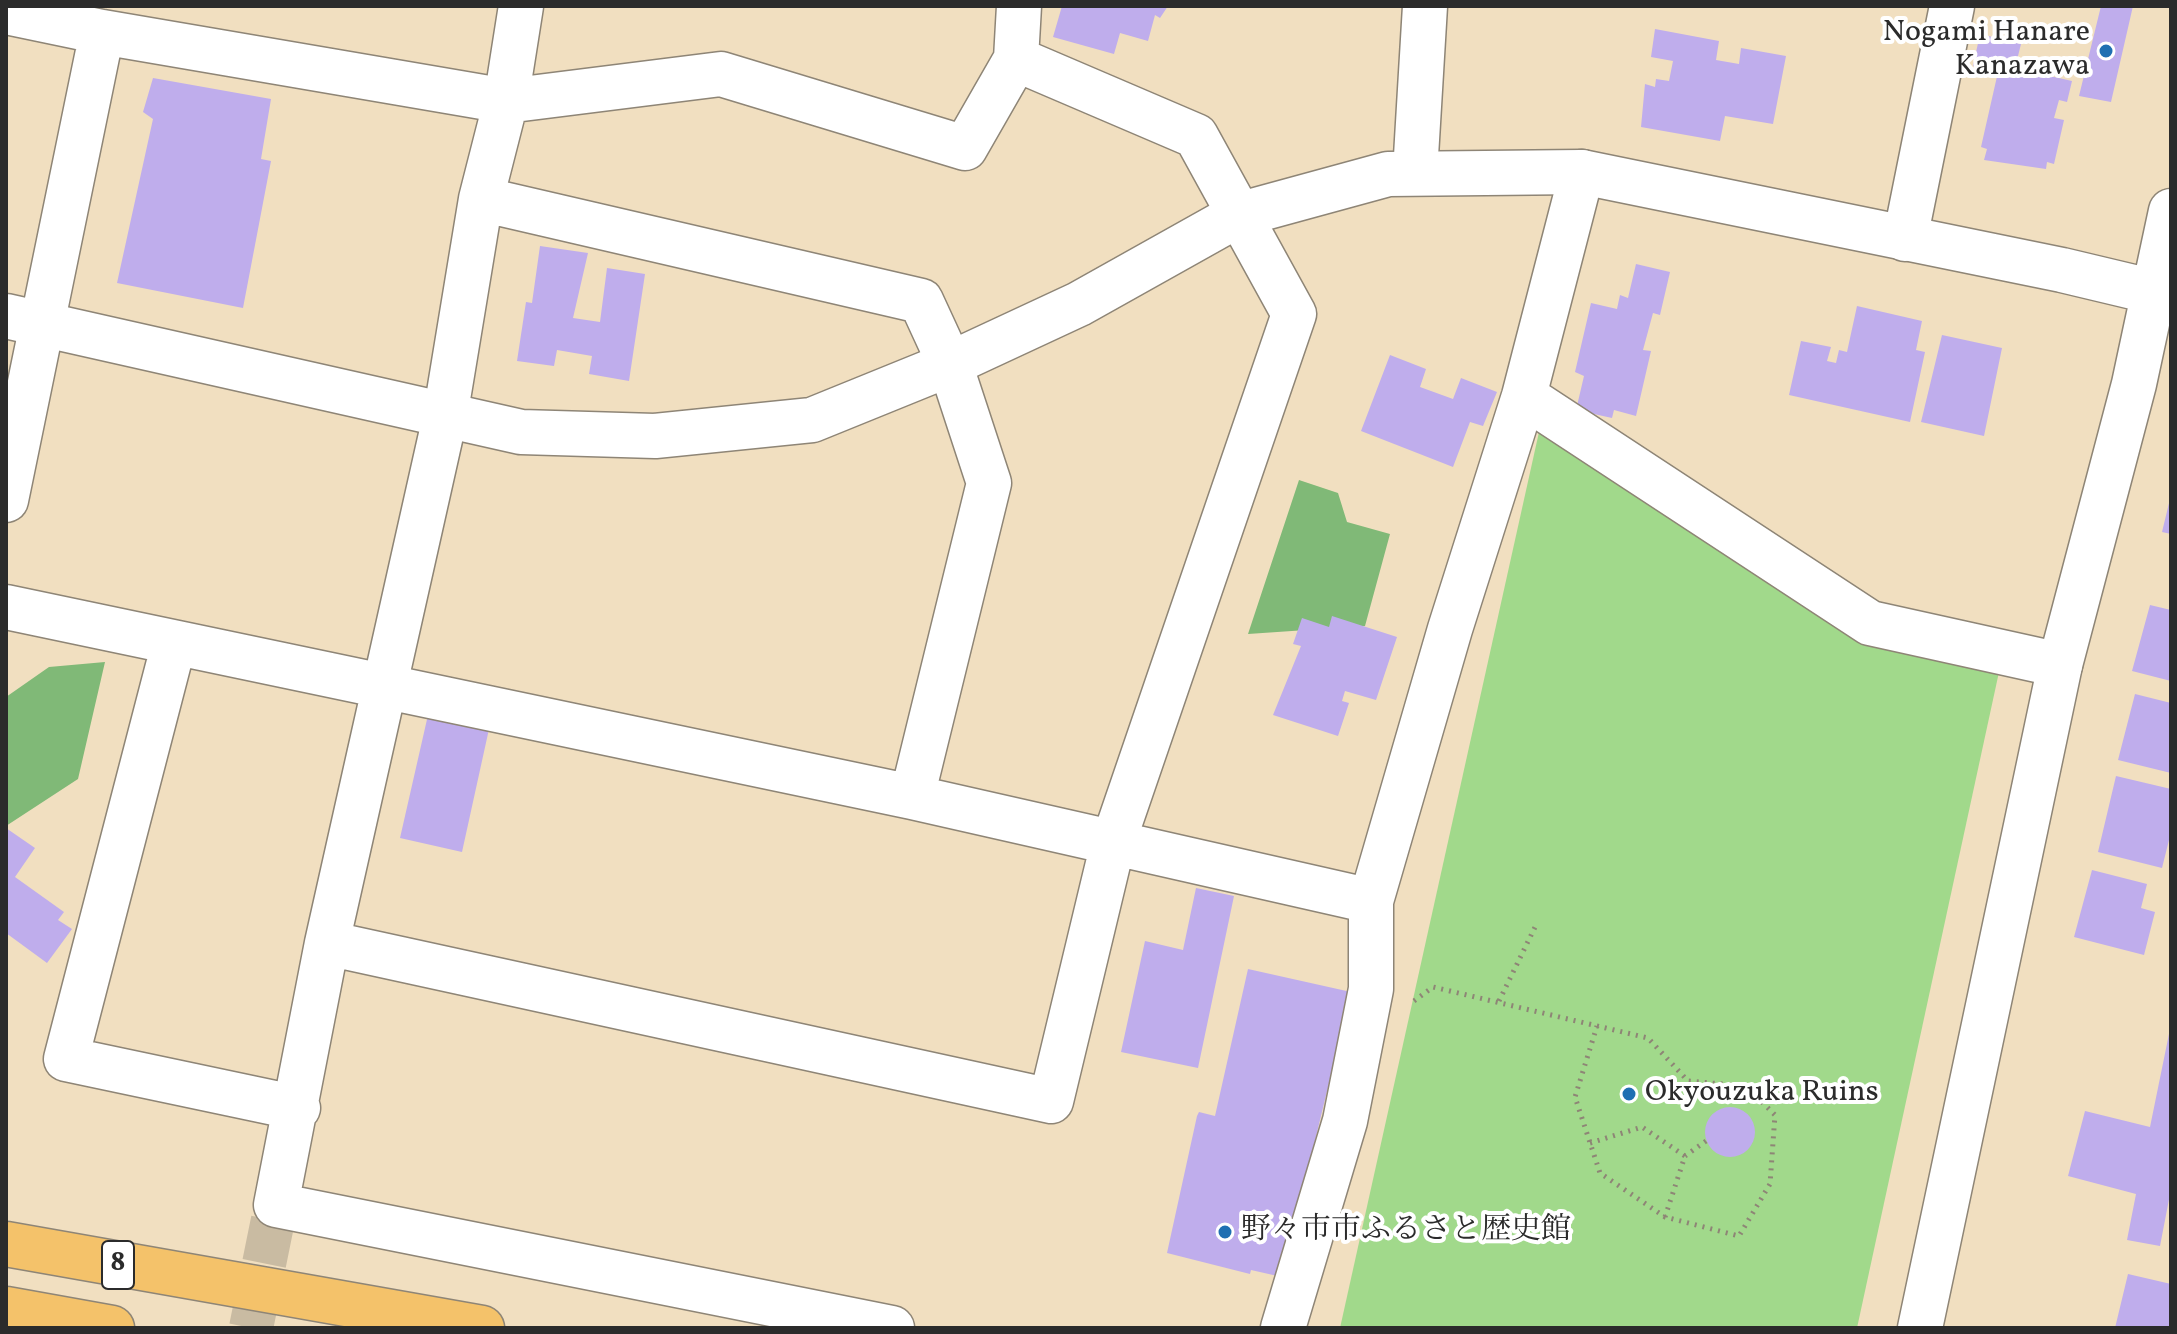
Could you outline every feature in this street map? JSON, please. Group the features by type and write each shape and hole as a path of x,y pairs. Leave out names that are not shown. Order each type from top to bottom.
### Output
{"highway":[{"name":"8","path":"6,1244 230,1286 482,1328"},
{"name":"8","path":"6,1309 112,1328"}],"street":[{"path":"521,6 506,101 481,199 445,417 327,943 298,1108 276,1205 892,1328"},
{"path":"6,12 102,32 506,101 721,74 965,148 1016,59 1019,6"},
{"path":"1415,173 1425,6"},
{"path":"1905,239 1952,6"},
{"path":"6,500 24,320 102,32"},
{"path":"327,943 1051,1101 1113,843 1294,314 1196,136 1016,59"},
{"path":"1283,1328 1345,1121 1371,989 1371,901 1524,396 1582,172"},
{"path":"24,320 521,432 655,436 812,420 950,364 1079,304 1238,215 1388,174 1415,173 1582,172 2162,294"},
{"path":"481,199 921,301 950,364 989,483 912,797"},
{"path":"1920,1328 2060,665 2134,384 2162,294 2171,211"},
{"path":"1524,396 1870,623 2060,665"},
{"path":"6,607 385,689 912,797 1371,901"},
{"path":"174,643 66,1059 298,1108"}],"path":[{"path":"1499,1001 1537,923"},
{"path":"1414,1001 1433,987 1648,1038 1688,1081 1746,1086 1775,1115 1770,1184 1739,1236 1665,1217 1600,1173 1575,1097 1597,1026"},
{"path":"1590,1143 1642,1127 1685,1156"},
{"path":"1665,1217 1685,1156 1706,1141"}],"green space":[{"path":"1539,432 1999,672 1857,1328 1340,1328"},
{"path":"1299,480 1338,493 1347,522 1390,534 1365,626 1248,634"},
{"path":"105,662 78,779 6,826 6,697 49,667"}],"building":[{"path":"1062,6 1168,6 1160,18 1155,15 1148,41 1120,33 1114,54 1053,37"},
{"name":"Nogami Hanare Kanazawa","path":"2101,6 2133,6 2111,102 2079,96"},
{"path":"1655,29 1719,41 1716,60 1739,64 1741,48 1786,56 1773,124 1725,116 1720,141 1641,127 1645,84 1655,87 1656,79 1669,81 1673,61 1651,57"},
{"path":"1980,34 2021,44 2015,68 2072,81 2067,102 2059,100 2054,118 2064,120 2054,164 2047,162 2046,169 1984,160 1987,149 1981,147 1998,72 1973,66"},
{"path":"153,78 271,99 261,159 271,161 243,308 117,283 153,119 143,112"},
{"path":"540,246 588,253 573,318 600,322 607,268 645,274 629,381 589,374 592,356 557,350 554,366 517,361 526,302 532,303"},
{"path":"1636,264 1670,272 1660,315 1653,313 1643,350 1651,351 1636,416 1614,410 1612,418 1576,410 1584,376 1575,372 1591,303 1617,309 1620,295 1628,298"},
{"path":"1857,306 1922,321 1916,350 1925,352 1910,422 1789,395 1801,341 1831,347 1827,361 1836,363 1839,350 1847,352"},
{"path":"1942,335 2002,348 1984,436 1921,422"},
{"path":"1390,355 1426,369 1420,387 1453,399 1461,378 1497,392 1483,426 1470,422 1453,467 1361,431"},
{"path":"2171,499 2171,534 2162,532"},
{"path":"2150,605 2171,610 2171,681 2132,671"},
{"path":"1332,616 1397,637 1376,700 1345,691 1342,701 1349,703 1338,736 1273,715 1301,646 1293,644 1302,618 1329,627"},
{"path":"2135,694 2171,703 2171,773 2118,760"},
{"path":"428,715 489,729 462,852 400,838"},
{"path":"2116,776 2171,789 2171,832 2162,868 2098,852"},
{"path":"6,828 35,848 15,877 64,912 58,920 72,929 47,963 6,933"},
{"path":"2092,870 2147,884 2141,908 2155,912 2144,955 2074,937"},
{"path":"1196,888 1234,896 1198,1068 1121,1052 1145,941 1183,950"},
{"name":"野々市市ふるさと歴史館","path":"1248,969 1351,992 1282,1277 1251,1270 1250,1274 1167,1253 1197,1116 1199,1112 1215,1116"},
{"path":"2170,1029 2171,1189 2160,1246 2127,1240 2136,1194 2068,1176 2085,1111 2150,1127"},
{"path":"1730,1107 1748,1114 1755,1132 1748,1150 1730,1157 1712,1150 1705,1132 1712,1114"},
{"path":"2128,1274 2171,1284 2171,1328 2115,1328"}],"tunnel":[{"path":"251,1328 276,1205"}],"place":[{"name":"Nogami Hanare Kanazawa","path":"2106,51"},
{"name":"Okyouzuka Ruins","path":"1629,1094"},
{"name":"野々市市ふるさと歴史館","path":"1225,1232"}]}
